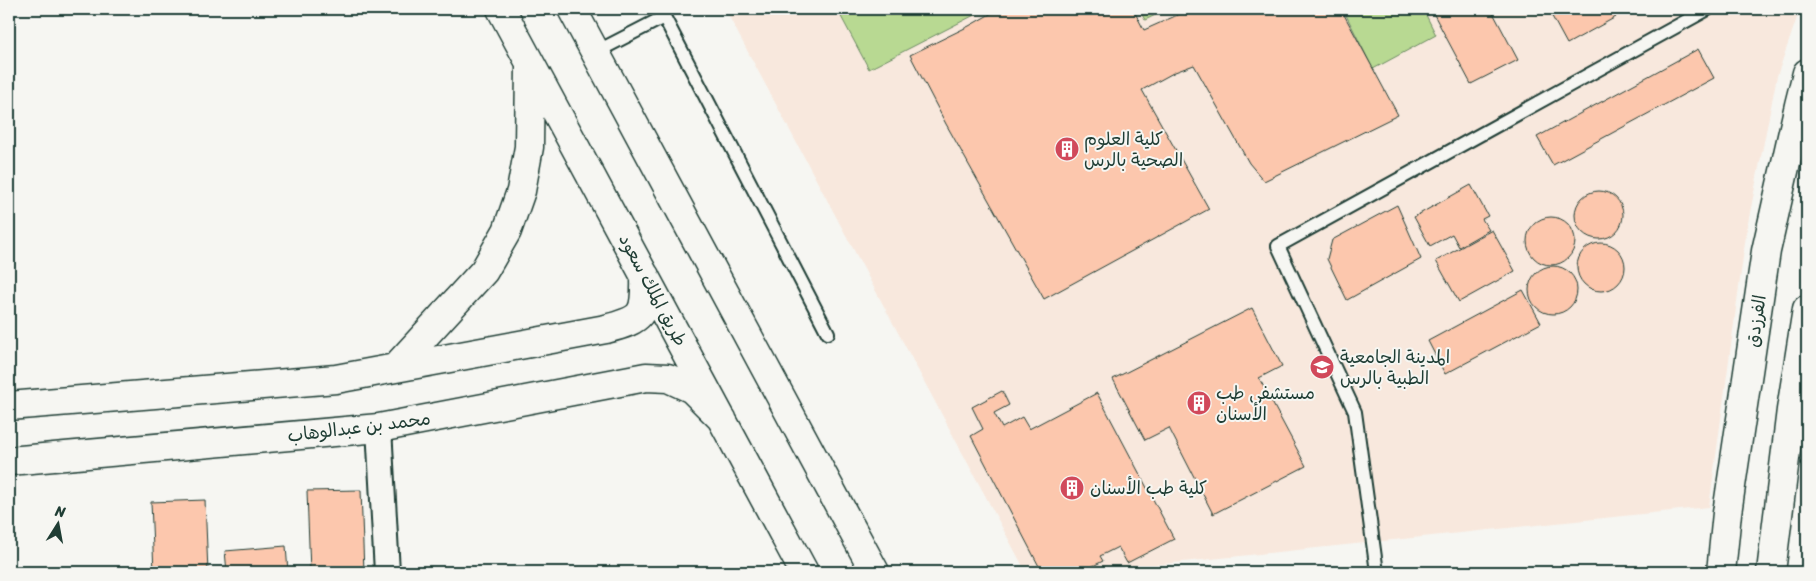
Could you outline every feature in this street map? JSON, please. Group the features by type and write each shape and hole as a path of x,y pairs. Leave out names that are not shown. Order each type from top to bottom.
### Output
{"street":[{"name":"طريق الملك سعود","path":"501,9 804,572"},
{"path":"572,9 875,572"},
{"path":"396,367 484,271 507,231 521,192 529,147 530,63"},
{"name":"الفرزدق","path":"1721,572 1727,513 1766,250 1798,105 1807,74"},
{"path":"9,406 336,378 606,329 631,322 641,313 646,299 645,276"},
{"path":"1771,572 1807,310"},
{"name":"محمد بن عبدالوهاب","path":"9,460 379,428 646,377 668,378 692,388 722,419"},
{"path":"379,428 388,572"}],"lane":[{"path":"1377,572 1354,412 1278,246 1708,9"},
{"path":"596,52 662,13 828,333"}],"shaded area":[{"name":"المدينة الجامعية الطبية بالرس","path":"725,9 1800,9 1777,76 1747,228 1709,507 1087,572 1026,572"}],"green space":[{"path":"837,9 986,9 869,69"},
{"path":"1139,9 1168,9 1145,20"},
{"path":"1343,9 1423,9 1436,35 1373,69"}],"building":[{"name":"كلية العلوم الصحية بالرس","path":"999,9 1133,9 1144,30 1191,9 1341,9 1398,115 1264,181 1249,163 1194,65 1175,72 1142,90 1209,209 1044,299 946,124 910,55"},
{"path":"1431,9 1491,9 1518,60 1471,84"},
{"path":"1548,9 1611,9 1616,17 1567,44"},
{"path":"1698,49 1714,78 1553,165 1537,137"},
{"path":"1471,185 1488,216 1482,219 1489,230 1459,247 1452,234 1430,246 1414,217"},
{"path":"1599,191 1608,193 1616,198 1621,206 1623,215 1621,224 1616,232 1608,237 1599,239 1590,237 1582,232 1577,224 1575,215 1577,206 1582,198 1590,193"},
{"path":"1397,205 1421,259 1347,300 1327,259 1332,240"},
{"path":"1546,217 1556,217 1568,224 1575,236 1575,246 1568,258 1556,265 1546,265 1538,261 1531,254 1527,246 1527,236 1531,228 1538,221"},
{"path":"1492,230 1515,271 1459,302 1436,261"},
{"path":"1596,243 1606,243 1618,250 1625,262 1625,272 1618,284 1606,291 1596,291 1588,287 1581,280 1577,272 1577,262 1581,254 1588,247"},
{"path":"1553,266 1562,268 1570,273 1575,281 1577,290 1575,299 1570,307 1562,312 1553,314 1544,312 1536,307 1531,299 1529,290 1531,281 1536,273 1544,268"},
{"path":"1523,290 1541,323 1445,374 1428,341"},
{"name":"مستشفى طب الأسنان","path":"1252,308 1282,366 1259,378 1306,466 1213,514 1169,428 1145,440 1113,379"},
{"name":"كلية طب الأسنان","path":"1002,391 1009,405 994,413 1002,428 1022,417 1029,429 1097,393 1174,539 1127,563 1118,547 1100,556 1103,561 1081,572 1042,572 971,436 983,429 972,407"},
{"path":"361,490 364,572 310,572 307,491"},
{"path":"205,500 208,572 154,572 151,502"},
{"path":"286,546 288,572 227,572 225,551"}],"place":[{"name":"كلية العلوم الصحية بالرس","path":"1067,149"},
{"name":"المدينة الجامعية الطبية بالرس","path":"1322,367"},
{"name":"مستشفى طب الأسنان","path":"1199,403"},
{"name":"كلية طب الأسنان","path":"1072,488"}]}
